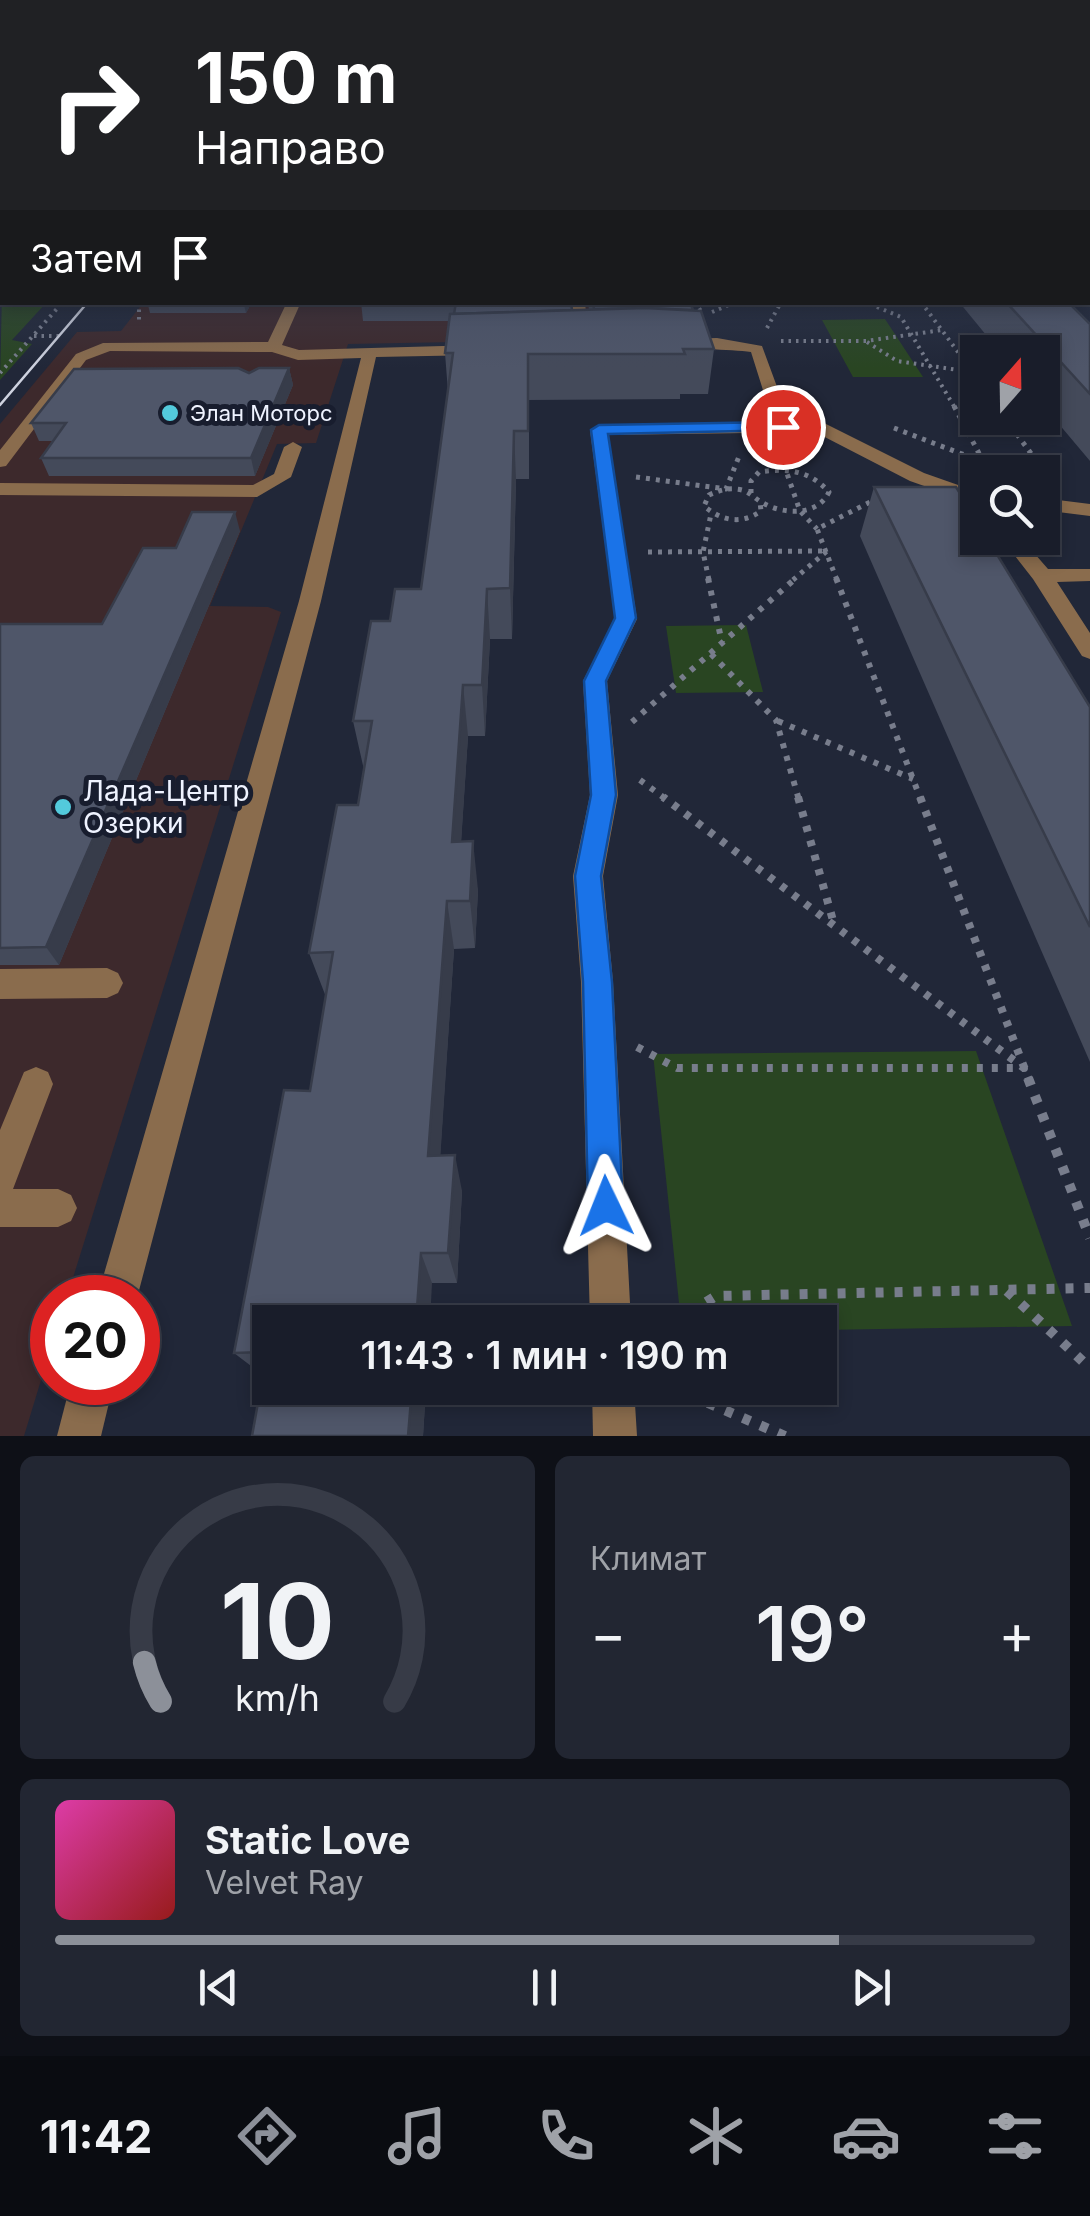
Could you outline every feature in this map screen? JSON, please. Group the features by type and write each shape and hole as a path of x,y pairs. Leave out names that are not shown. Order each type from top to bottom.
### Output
{"street":[{"path":"273,356 293,305"},
{"path":"578,305 584,344"},
{"path":"662,343 717,342 757,348 783,427"},
{"path":"553,346 612,344"},
{"path":"0,462 81,357 108,346 273,356 503,350"},
{"path":"123,1275 310,601 370,356"},
{"path":"609,1305 599,1026 588,876 604,795 595,681 626,618 599,430 818,428 917,477 960,493"},
{"path":"0,489 257,491 282,476 293,446"},
{"path":"1025,555 1090,651"},
{"path":"1042,576 1090,575"},
{"path":"0,984 108,984"},
{"path":"0,1176 36,1084"},
{"path":"0,1208 58,1208"},
{"path":"78,1436 87,1405"},
{"path":"614,1405 615,1436"}],"path":[{"path":"0,373 60,305"},
{"path":"137,327 139,305"},
{"path":"874,305 901,317 979,455"},
{"path":"924,305 960,355"},
{"path":"778,341 866,341 942,330"},
{"path":"866,341 896,360 960,370"},
{"path":"783,427 777,439 800,511 818,529 1090,1238"},
{"path":"1020,435 1081,508"},
{"path":"605,473 750,493 760,502 800,511 817,508 829,492 806,472 784,468 759,472 751,481 750,493"},
{"path":"818,529 917,477"},
{"path":"726,489 705,498 704,506 712,514 740,521 754,518 761,511 760,502"},
{"path":"712,514 703,552 722,643"},
{"path":"617,552 826,552"},
{"path":"826,552 600,750 1024,1068"},
{"path":"711,654 776,720 914,779"},
{"path":"776,720 834,925"},
{"path":"599,1026 678,1068 1024,1068"},
{"path":"701,1305 716,1296 1090,1288"},
{"path":"1005,1290 1090,1368"},
{"path":"713,1405 785,1436"}],"shaded area":[{"path":"141,305 654,305 662,338 348,344 316,443 277,444 210,606 268,607 281,612 74,1275 30,1275 30,1405 33,1405 24,1436 0,1436 0,424 77,332 121,331"}],"green space":[{"path":"2,305 44,305 12,340 32,344 0,380"},
{"path":"885,319 923,377 853,377 822,320"},
{"path":"746,625 763,692 676,693 666,626"},
{"path":"976,1051 1072,1326 837,1330 837,1305 679,1305 653,1054"}],"building":[{"path":"456,305 571,305 572,310 454,314"},
{"path":"593,305 691,305 693,310 645,308 594,309"},
{"path":"1009,305 1071,305 1090,324 1090,394 1060,361 1060,335 1036,335"},
{"path":"645,308 701,311 714,349 683,349 685,354 528,354 528,431 514,431 510,588 487,589 482,685 463,685 452,842 473,841 470,901 447,901 428,1156 455,1155 448,1253 421,1253 417,1305 252,1305 252,1352 234,1353 284,1090 310,1091 333,952 309,953 337,805 358,805 372,721 353,721 371,621 390,621 395,589 421,589 453,353 445,353 450,314"},
{"name":"Элан Моторс","path":"238,368 249,373 259,368 289,368 251,458 41,458 66,423 31,423 74,369"},
{"path":"874,487 956,487 960,493 960,555 997,555 1090,707 1090,927"},
{"name":"Лада-Центр Озерки","path":"192,512 235,512 46,947 0,948 0,624 102,624 143,548 176,548"},
{"path":"258,1405 411,1405 408,1436 252,1436"}],"tram line":[{"path":"0,405 85,305"}],"place":[{"name":"Элан Моторс","path":"170,413"},
{"name":"Лада-Центр Озерки","path":"63,807"}],"route":[{"path":"606,1206 597,982 588,876 604,795 595,681 626,618 599,430 783,427"}]}
